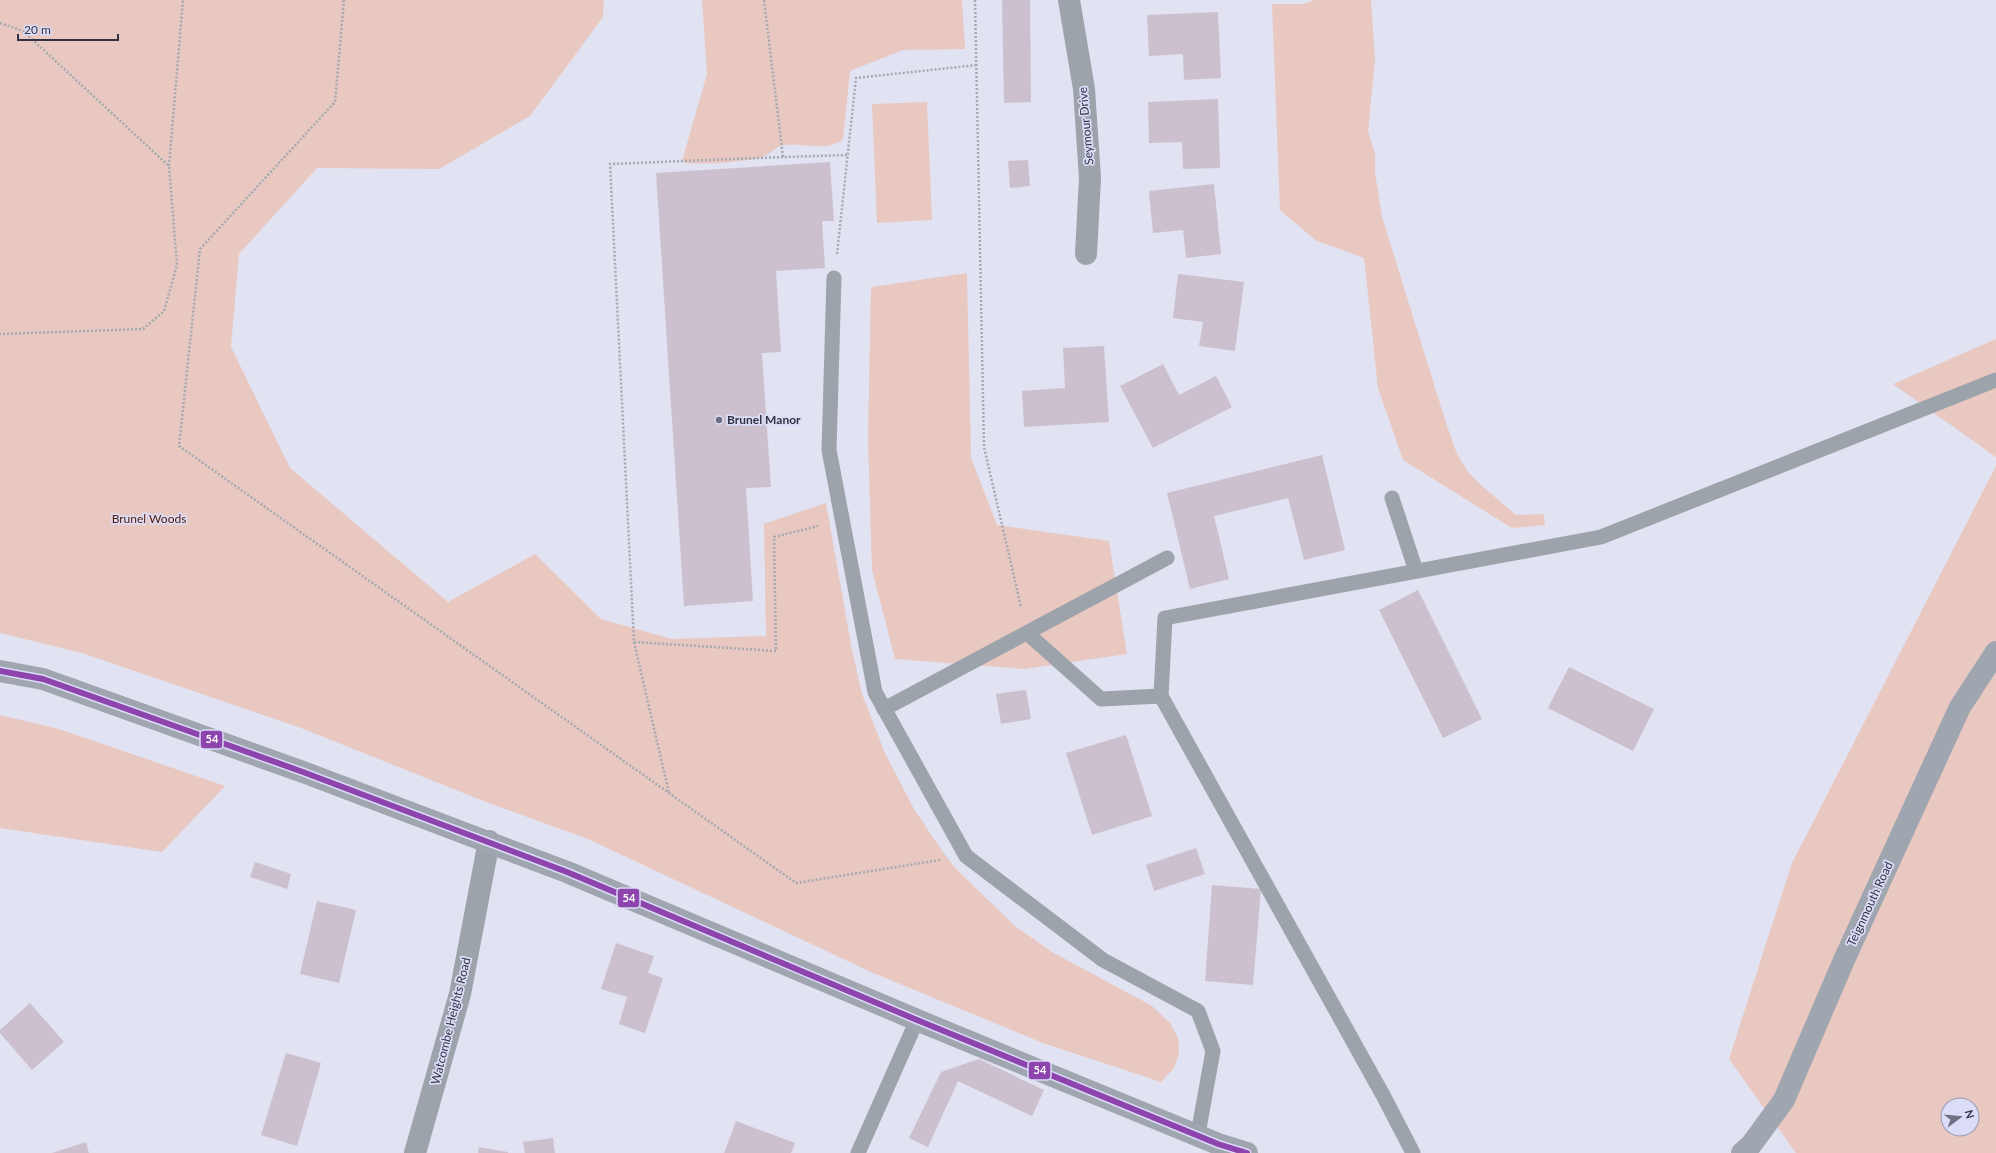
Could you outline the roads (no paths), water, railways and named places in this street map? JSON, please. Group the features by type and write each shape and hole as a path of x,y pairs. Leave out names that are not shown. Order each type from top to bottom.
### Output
{"main road":[{"name":"Teignmouth Road","path":"1742,1153 1750,1145 1784,1100 1844,960 1960,707 1996,652"},
{"path":"0,671 43,679 296,769 489,841 567,872 917,1020 1198,1134 1218,1148 1247,1153"}],"street":[{"name":"Seymour Drive","path":"1069,0 1084,89 1090,178 1086,254"},
{"name":"Watcombe Heights Road","path":"415,1153 460,994 489,841"}],"lane":[{"path":"834,278 829,450 875,692 966,856 1103,960 1198,1011 1213,1051 1198,1134"},
{"path":"1413,1153 1384,1097 1161,696 1165,618 1600,537 1996,380"},
{"path":"1392,498 1416,571"},
{"path":"884,709 1167,558"},
{"path":"1027,632 1101,699 1161,696"},
{"path":"858,1153 917,1020"}],"place":[{"name":"Brunel Manor","path":"719,420"}],"park label":[{"name":"Brunel Woods","path":"149,519"}]}
